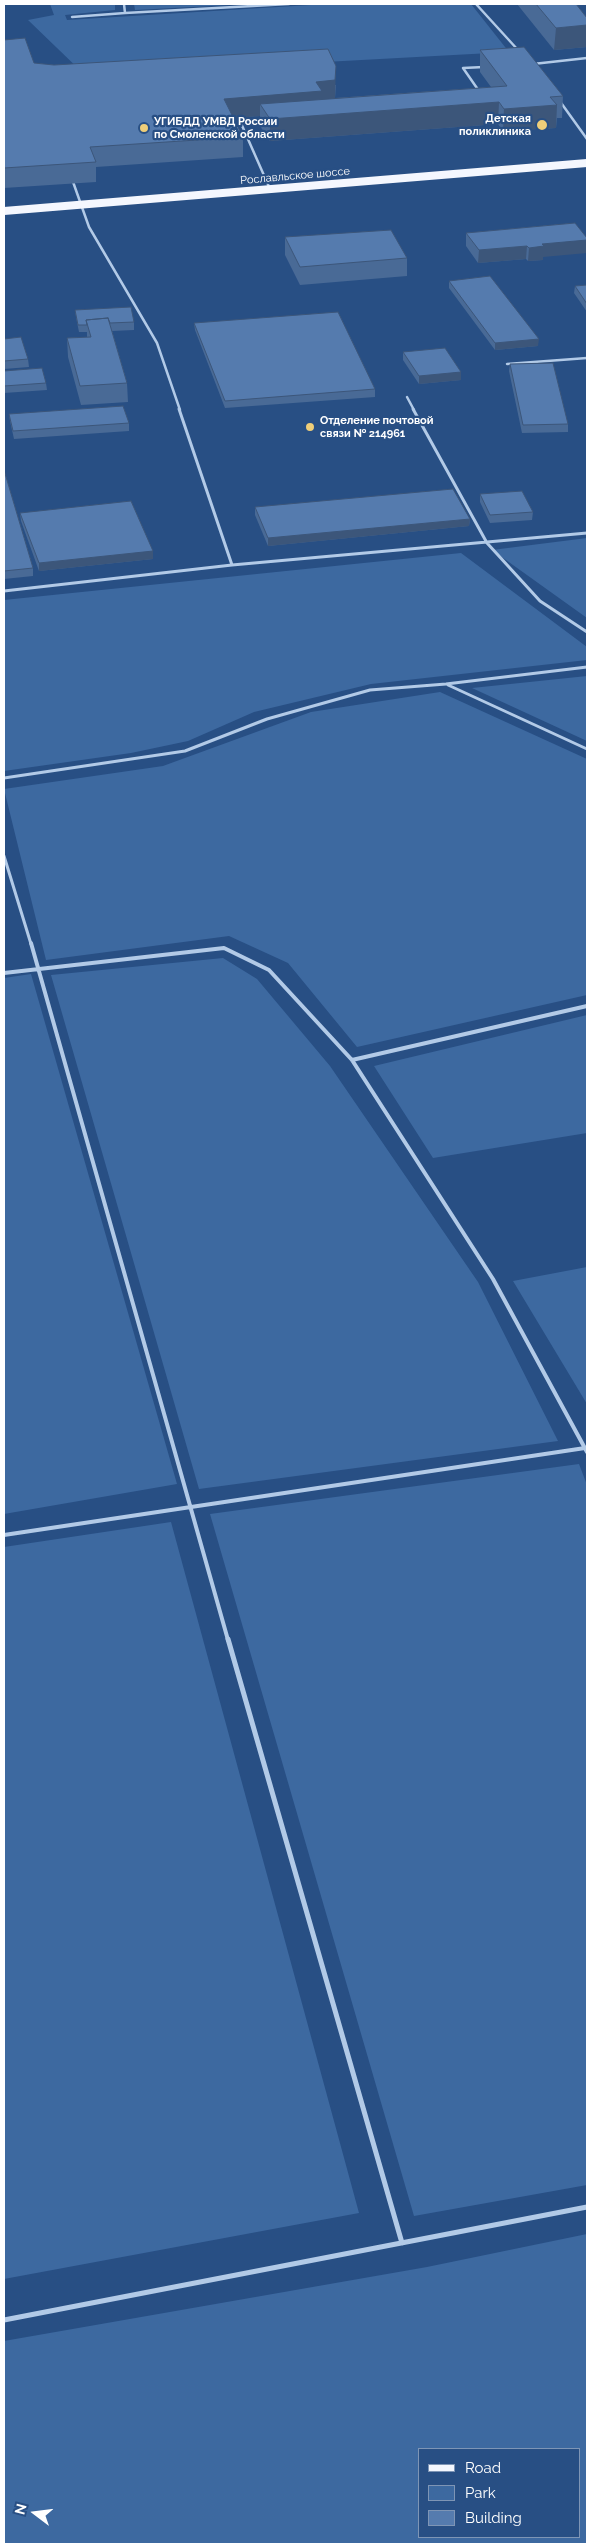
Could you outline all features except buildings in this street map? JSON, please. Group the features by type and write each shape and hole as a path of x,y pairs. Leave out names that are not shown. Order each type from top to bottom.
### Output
{"main road":[{"name":"Рославльское шоссе","path":"4,211 587,163"}],"lane":[{"path":"124,4 125,13"},
{"path":"72,17 289,4"},
{"path":"476,4 518,51"},
{"path":"537,71 531,64 587,58"},
{"path":"482,96 463,68 492,66"},
{"path":"559,99 587,139"},
{"path":"269,119 240,121 270,189"},
{"path":"69,172 89,227 157,343 232,565"},
{"path":"507,364 587,358"},
{"path":"407,397 487,543 540,601 587,632"},
{"path":"4,592 232,565 587,533"},
{"path":"4,778 185,751 267,719 370,690 446,684 587,667"},
{"path":"446,684 587,749"},
{"path":"4,856 39,968 190,1507 402,2243"},
{"path":"4,973 224,948 269,970 352,1060 493,1279 586,1450 4,1535"},
{"path":"352,1060 587,1006"},
{"path":"4,2320 587,2207"}],"green space":[{"path":"50,4 115,4 115,10 65,15 67,20 327,4 471,4 509,52 85,75 28,20 54,15"},
{"path":"134,4 247,4 135,10"},
{"path":"587,538 587,618 492,550"},
{"path":"461,553 587,647 587,660 371,684 254,712 188,741 131,753 4,771 4,600"},
{"path":"587,676 587,741 472,688"},
{"path":"440,692 587,759 587,995 357,1047 288,963 229,936 46,960 4,789 163,766 311,712"},
{"path":"223,958 257,979 330,1066 478,1282 558,1441 199,1489 51,975"},
{"path":"31,974 177,1484 4,1514 4,978"},
{"path":"587,1015 587,1133 433,1158 374,1066"},
{"path":"587,1267 587,1404 513,1281"},
{"path":"579,1464 587,1485 587,2185 414,2216 210,1514"},
{"path":"171,1522 359,2213 4,2279 4,1547"},
{"path":"587,2234 587,2544 4,2544 4,2341 427,2267"}],"place":[{"name":"Детская поликлиника","path":"542,125"},
{"name":"УГИБДД УМВД России по Смоленской области","path":"144,128"},
{"name":"Отделение почтовой связи № 214961","path":"310,427"}]}
